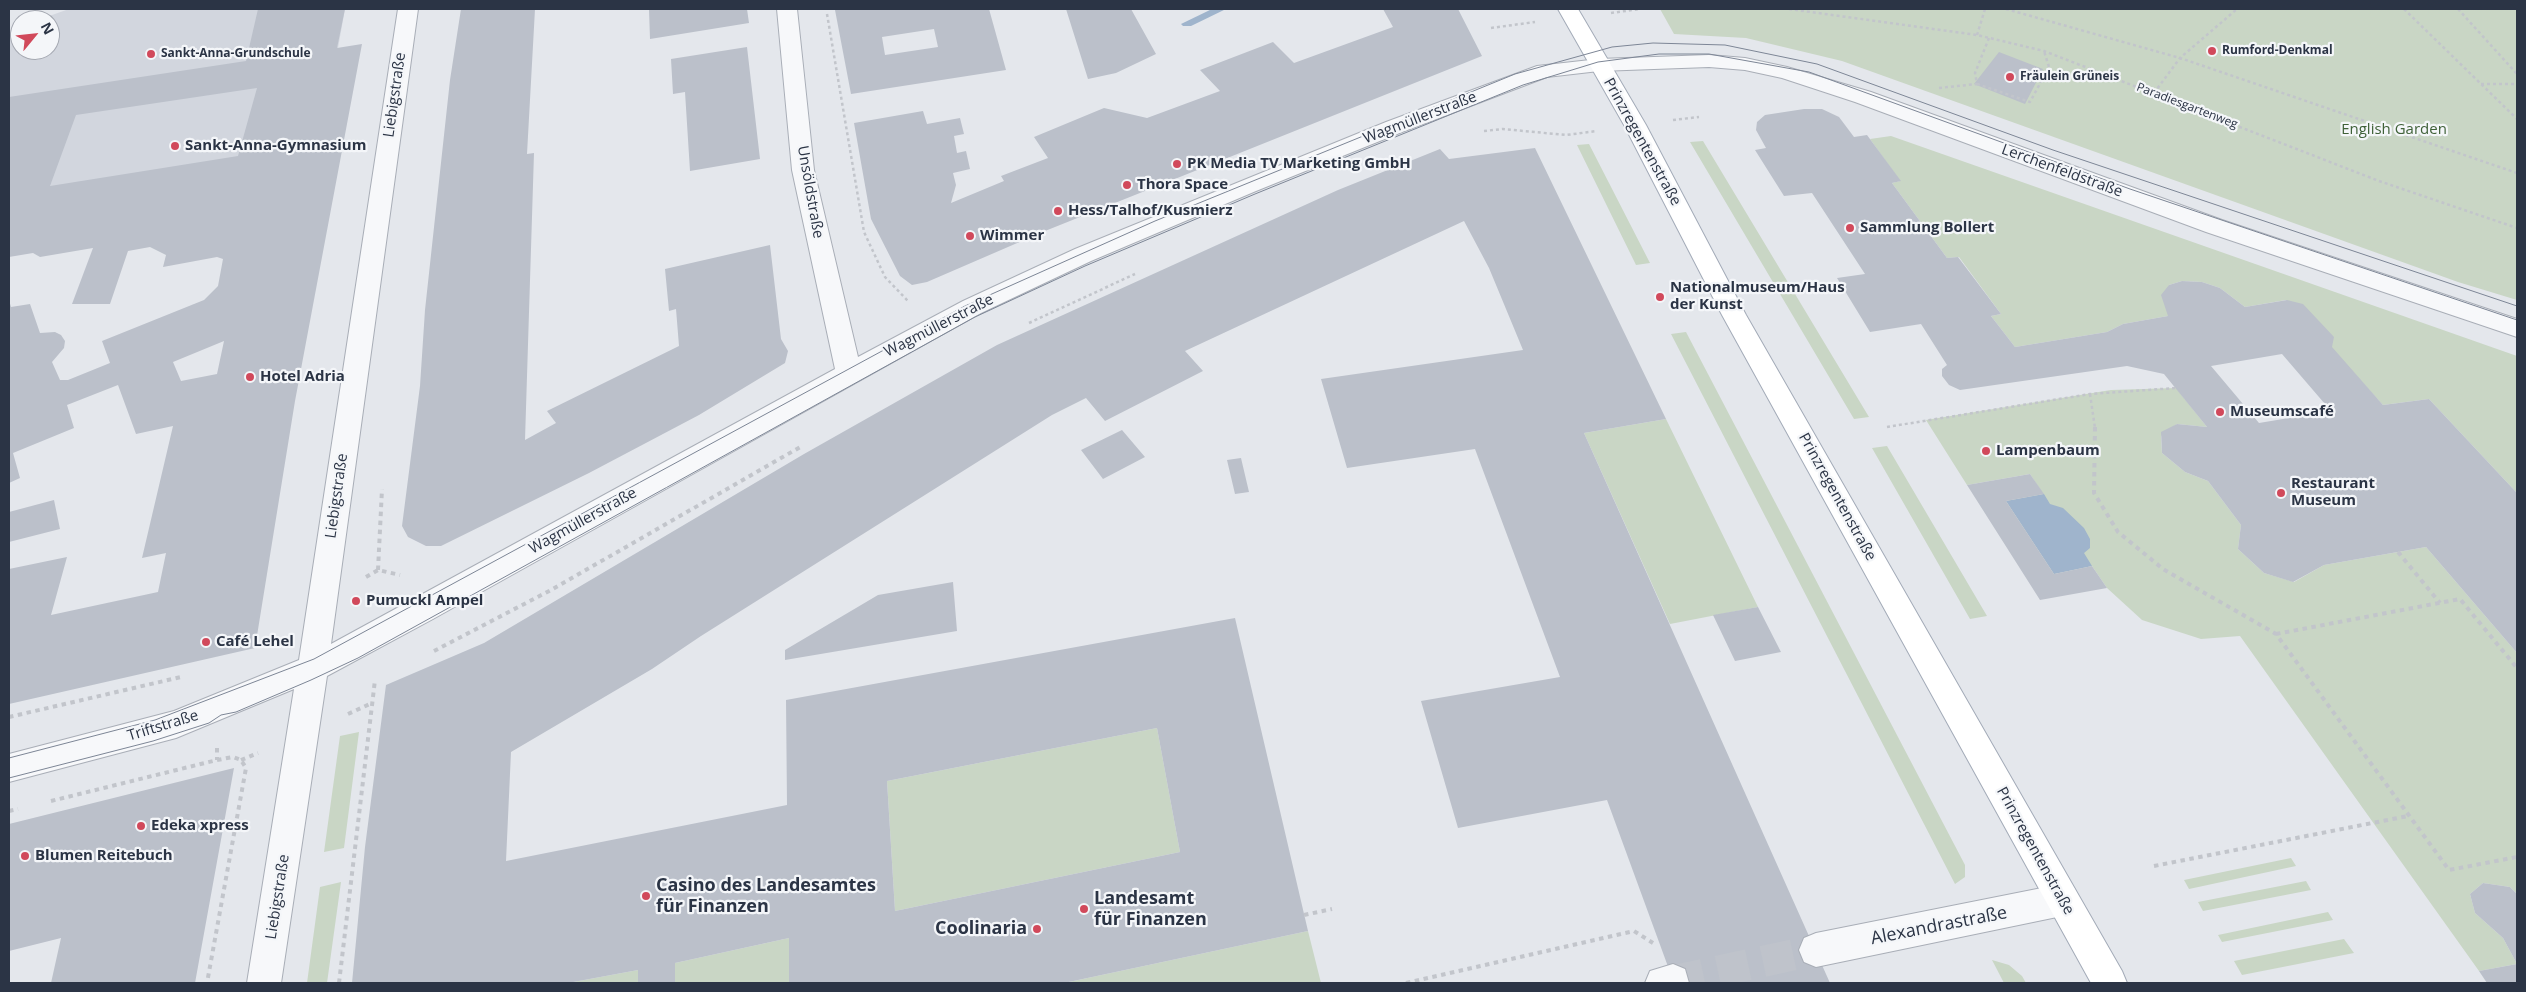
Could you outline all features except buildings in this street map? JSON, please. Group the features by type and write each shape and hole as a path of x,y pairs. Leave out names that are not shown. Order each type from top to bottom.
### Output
{"main road":[{"name":"Prinzregentenstraße","path":"1568,9 1635,125 1734,315 2110,983"}],"street":[{"name":"Liebigstraße","path":"264,983 313,668 408,9"},
{"name":"Unsöldstraße","path":"787,9 803,170 849,373"},
{"name":"Lerchenfeldstraße","path":"1600,65 1728,62 1767,68 1812,80 2205,223 2517,328"},
{"name":"Wagmüllerstraße","path":"313,668 423,610 937,325 1022,284 1248,186 1519,80 1544,71 1600,65"},
{"name":"Triftstraße","path":"9,768 176,724 313,668"},
{"name":"Alexandrastraße","path":"1816,950 2062,900"}],"path":[{"path":"826,9 864,232 886,277 910,302"},
{"name":"Paradiesgartenweg","path":"1788,9 1977,35 2044,51 2379,181 2517,228"},
{"path":"1977,35 1985,9"},
{"path":"2006,9 2103,34 2180,58 2517,173"},
{"path":"2154,93 2180,58 2237,9"},
{"path":"2404,9 2517,119"},
{"path":"2458,9 2517,74"},
{"path":"1977,84 1975,73 1989,38"},
{"path":"1930,88 1977,84 2030,102 2049,67 2044,51"},
{"path":"2480,84 2517,84"},
{"path":"1477,132 1503,129 1566,135"},
{"path":"1020,327 1138,273"},
{"path":"1887,427 2090,394 2176,388"},
{"path":"2090,394 2096,434 2094,493 2118,532 2163,569 2276,634 2449,870 2517,857"},
{"path":"427,655 542,595 810,442"},
{"path":"378,570 382,490"},
{"path":"2398,552 2440,604"},
{"path":"2276,634 2460,599 2517,668"},
{"path":"9,717 191,675"},
{"path":"338,983 375,680 384,675"},
{"path":"47,802 217,760 234,757 241,760 246,768 207,983"},
{"path":"9,812 28,807"},
{"path":"2154,866 2408,816"},
{"path":"1304,915 1332,909"},
{"path":"1406,983 1634,932 1655,944"}],"shaded area":[{"name":"Sankt-Anna-Gymnasium","path":"69,9 345,9 338,48 332,196 9,237 9,31 10,60 60,60 60,12"}],"green space":[{"name":"English Garden","path":"1660,9 2517,9 2517,300 2458,282 1842,61 1746,38 1674,34"},
{"path":"1891,136 2517,356 2517,493 2429,399 2383,405 2286,300 2245,307 2220,288 2202,282 2182,281 2169,285 2168,316 2123,324 2107,332 2015,347 1991,316 2001,314 1959,257 1947,258 1892,183 1900,181 1870,139"},
{"path":"1703,141 1869,417 1854,419 1690,142"},
{"path":"1589,144 1650,263 1636,265 1577,145"},
{"path":"1686,332 1965,865 1965,877 1955,884 1671,334"},
{"path":"2176,388 2207,427 2177,424 2161,436 2162,453 2185,472 2208,481 2241,525 2238,549 2264,573 2294,582 2324,565 2426,547 2517,653 2517,894 2510,887 2483,883 2470,894 2475,913 2503,938 2517,964 2479,971 2240,636 2201,639 2142,620 2107,588 2092,566 2054,574 2006,501 2043,494 2030,474 1967,485 1926,420 2111,390"},
{"path":"1666,419 1758,607 1670,624 1584,433"},
{"path":"1887,446 1987,616 1970,619 1872,448"},
{"path":"1157,728 1180,852 895,911 887,781"},
{"path":"359,732 344,848 324,852 340,736"},
{"path":"2291,858 2296,866 2189,889 2184,880"},
{"path":"2306,881 2311,890 2203,911 2198,902"},
{"path":"341,882 327,983 307,983 320,887"},
{"path":"2328,912 2333,920 2222,942 2218,935"},
{"path":"1308,931 1321,983 1064,983"},
{"path":"789,938 789,983 675,983 675,963"},
{"path":"2344,939 2354,953 2242,975 2234,961"},
{"path":"1992,960 2009,965 2022,976 2026,983 2004,983"},
{"path":"638,970 638,983 568,983"}],"water":[{"path":"2044,494 2050,504 2063,508 2084,528 2090,539 2090,548 2084,553 2092,566 2054,574 2006,501"}],"waterway":[{"path":"1187,24 1220,9"}],"tunnel":[{"path":"1673,981 1816,950"}],"tram line":[{"path":"9,758 155,720 314,659 965,306 1155,221 1515,74 1612,47 1653,43 1725,45 1817,64 2053,150 2517,306"},
{"path":"9,778 153,741 209,723 221,715 236,712 311,680 358,658 975,317 1085,266 1255,194 1523,85 1598,62 1659,54 1709,54 1809,72 2130,189 2517,320"}],"place":[{"name":"Rumford-Denkmal","path":"2212,51"},
{"name":"Sankt-Anna-Grundschule","path":"151,54"},
{"name":"Fräulein Grüneis","path":"2010,77"},
{"name":"Sankt-Anna-Gymnasium","path":"175,146"},
{"name":"PK Media TV Marketing GmbH","path":"1177,164"},
{"name":"Thora Space","path":"1127,185"},
{"name":"Hess/Talhof/Kusmierz","path":"1058,211"},
{"name":"Sammlung Bollert","path":"1850,228"},
{"name":"Wimmer","path":"970,236"},
{"name":"Nationalmuseum/Haus der Kunst","path":"1660,297"},
{"name":"Hotel Adria","path":"250,377"},
{"name":"Museumscafé","path":"2220,412"},
{"name":"Lampenbaum","path":"1986,451"},
{"name":"Restaurant Museum","path":"2281,493"},
{"name":"Pumuckl Ampel","path":"356,601"},
{"name":"Café Lehel","path":"206,642"},
{"name":"Edeka xpress","path":"141,826"},
{"name":"Blumen Reitebuch","path":"25,856"},
{"name":"Casino des Landesamtes für Finanzen","path":"646,896"},
{"name":"Landesamt für Finanzen","path":"1084,909"},
{"name":"Coolinaria","path":"1037,929"}]}
